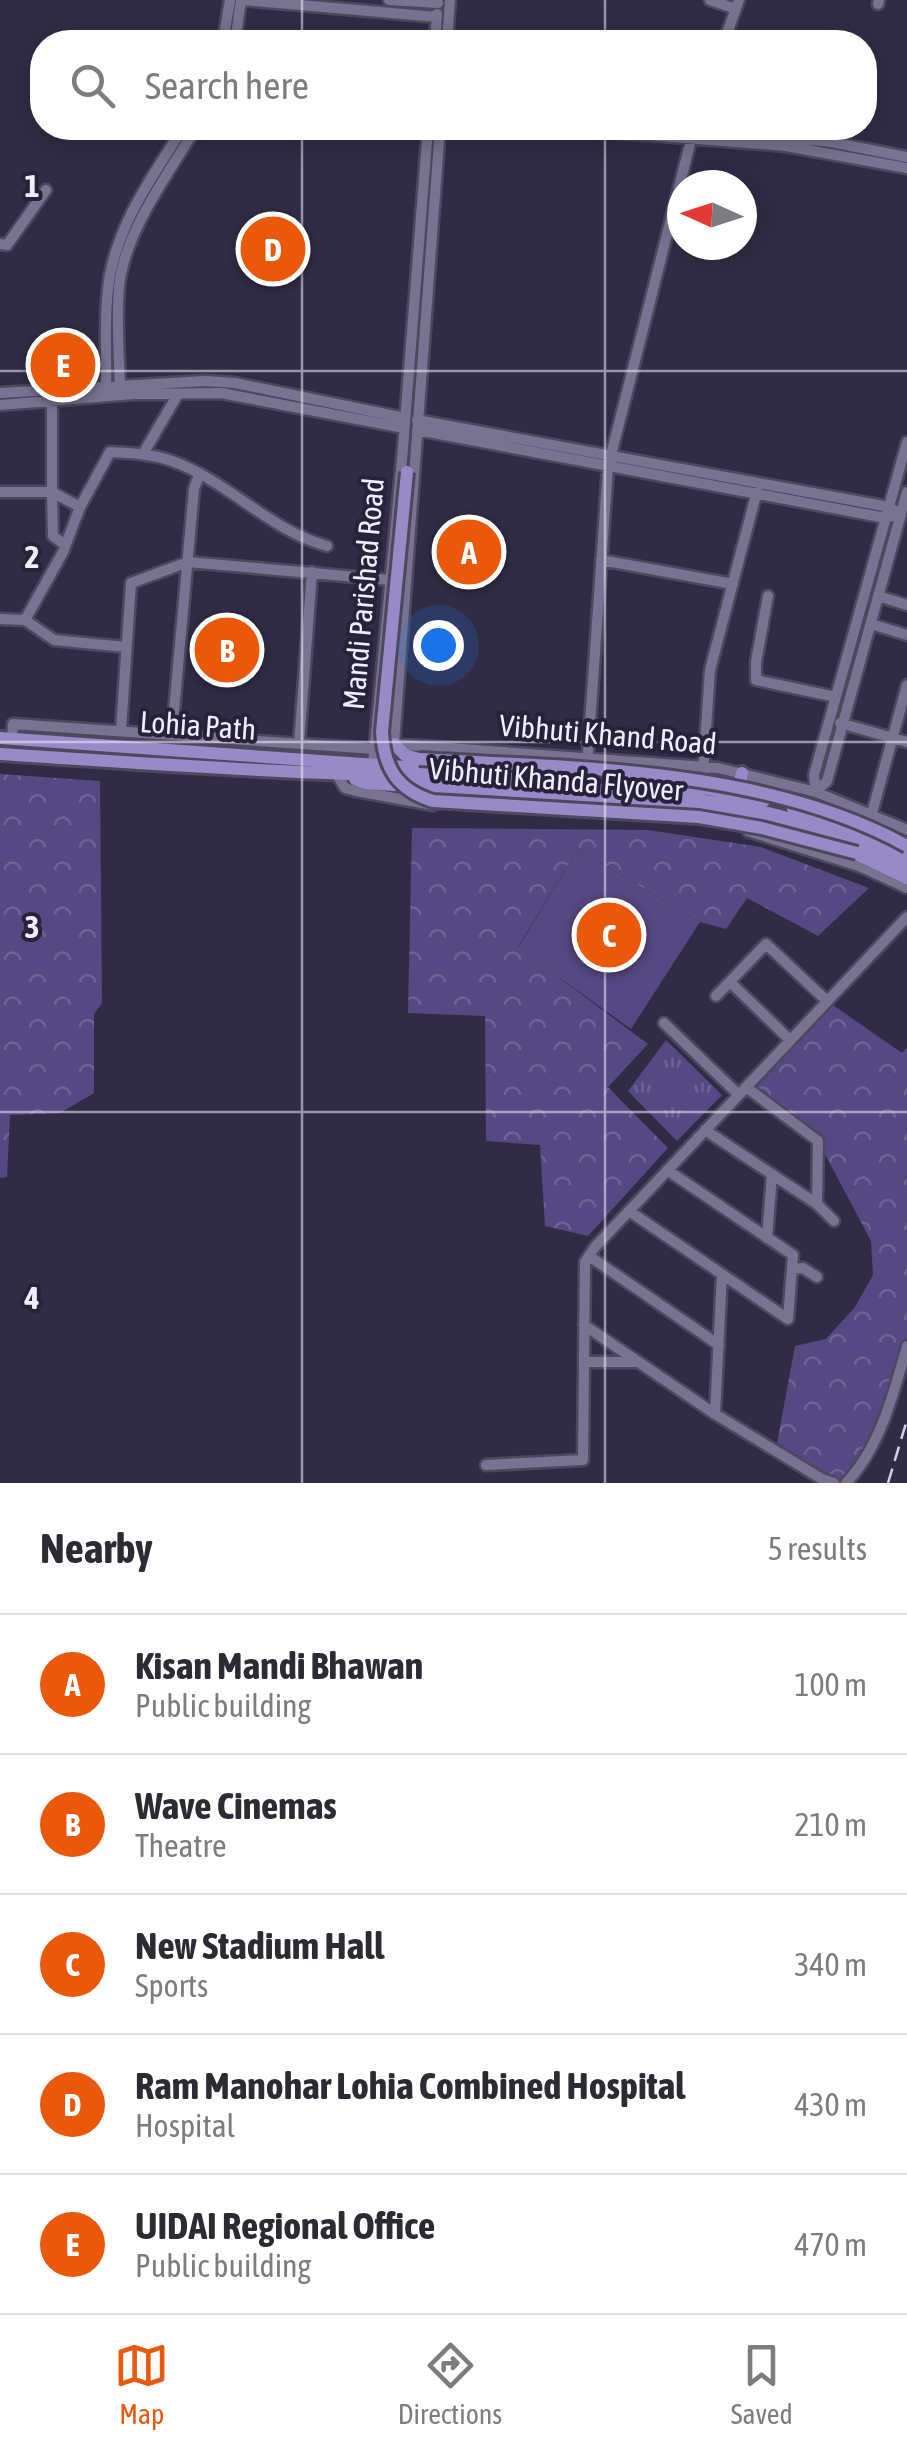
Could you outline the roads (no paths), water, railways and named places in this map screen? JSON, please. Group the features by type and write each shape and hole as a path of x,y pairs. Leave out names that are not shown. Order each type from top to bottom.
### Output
{"main road":[{"name":"Vibhuti Khanda Flyover","path":"404,466 382,732 383,751 395,780 416,796 433,801 699,817 762,828 857,854"},
{"name":"Lohia Path","path":"9,733 586,780 695,797"},
{"path":"394,744 419,759 624,774 770,793 840,816 907,846"},
{"name":"Lohia Path","path":"0,754 695,797"},
{"path":"737,794 742,773"},
{"path":"695,797 737,794 807,813 907,856"},
{"path":"695,797 812,834 907,878"},
{"path":"695,797 802,820 907,867"}],"street":[{"path":"225,30 230,0"},
{"path":"237,30 242,0 436,17"},
{"path":"389,0 438,2 435,30"},
{"path":"448,30 450,0"},
{"path":"710,0 737,5 728,30"},
{"path":"120,389 108,288 116,250 135,204 175,140"},
{"path":"106,390 119,282 154,194 188,140"},
{"path":"394,744 427,140"},
{"path":"411,424 439,140"},
{"path":"586,780 609,461 689,140"},
{"path":"751,140 907,168"},
{"path":"808,140 907,157"},
{"path":"0,244 6,244 46,190"},
{"path":"0,393 106,390 205,381 609,461 718,475 758,489"},
{"path":"120,389 262,394 276,404 411,424"},
{"path":"0,405 52,401 106,390"},
{"path":"143,454 178,394"},
{"path":"52,401 53,536 66,545"},
{"name":"Mandi Parishad Road","path":"373,764 390,580 411,424"},
{"path":"816,792 814,775 907,442"},
{"path":"25,620 110,452 143,454 174,462 300,538 327,546"},
{"path":"609,461 701,484 758,489 901,514"},
{"path":"172,733 194,489 200,475"},
{"path":"701,484 718,475"},
{"path":"695,797 703,766 710,670 758,489"},
{"path":"0,492 52,492 80,507"},
{"path":"816,792 828,781 907,492"},
{"path":"601,560 733,584"},
{"path":"121,730 131,583 188,562 390,580"},
{"path":"298,744 312,572"},
{"path":"768,596 756,680 836,697"},
{"path":"878,596 907,605"},
{"path":"0,619 25,620 54,640 126,647"},
{"path":"870,624 907,635"},
{"path":"872,814 907,684"},
{"path":"377,710 396,712"},
{"path":"829,720 907,742"},
{"path":"0,723 9,733 121,730 375,749"},
{"name":"Vibhuti Khand Road","path":"394,744 703,766 816,792 907,830"},
{"path":"329,773 346,788 422,804 664,819 736,828 844,861 907,888"},
{"path":"486,1464 583,1460 584,1268 589,1256 907,916"},
{"path":"716,996 766,944 827,1001"},
{"path":"730,982 790,1040"},
{"path":"664,1023 742,1091 818,1140 816,1204"},
{"path":"706,1130 816,1204 834,1222"},
{"path":"629,1211 788,1319 793,1255 667,1170"},
{"path":"767,1238 772,1174"},
{"path":"589,1256 718,1344"},
{"path":"792,1269 803,1268 817,1277"},
{"path":"716,1414 722,1274"},
{"path":"584,1325 716,1414 834,1483"},
{"path":"846,1483 858,1471 892,1401 907,1346"},
{"path":"584,1362 638,1362"}],"railway":[{"path":"888,1483 907,1420"}],"place":[{"name":"Ram Manohar Lohia Combined Hospital","path":"273,249"},
{"name":"UIDAI Regional Office","path":"63,365"},
{"name":"Kisan Mandi Bhawan","path":"469,552"},
{"name":"Wave Cinemas","path":"227,650"},
{"name":"New Stadium Hall","path":"609,935"}]}
